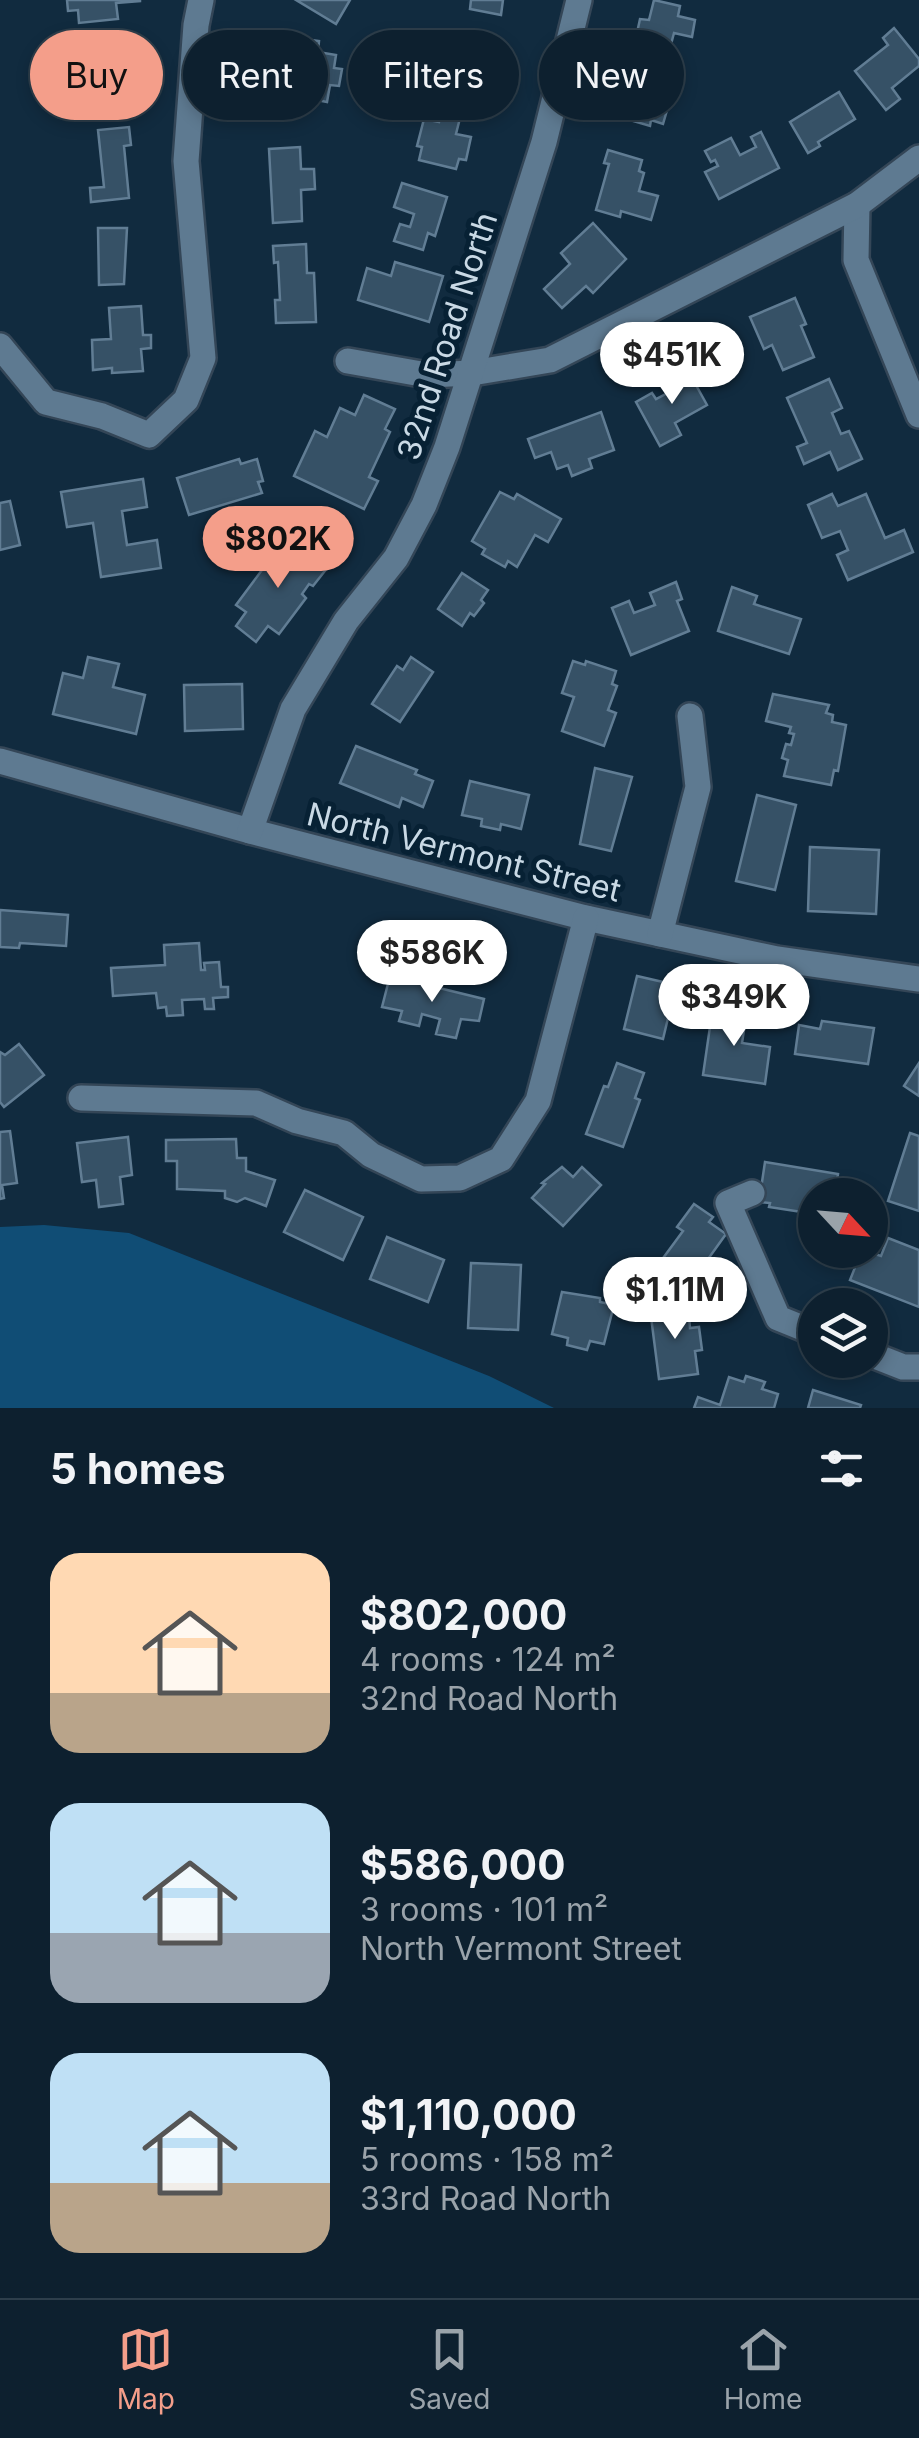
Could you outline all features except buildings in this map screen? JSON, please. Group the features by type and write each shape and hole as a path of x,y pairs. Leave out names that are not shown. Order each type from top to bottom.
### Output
{"street":[{"path":"0,346 46,402 102,416 149,435 186,400 203,358 186,161 201,0"},
{"name":"32nd Road North","path":"250,831 292,709 346,620 396,558 424,505 472,373 544,142 580,0"},
{"path":"348,361 427,375 472,373 550,360 857,205 919,158"},
{"path":"857,205 856,260 919,415"},
{"path":"660,934 698,788 690,716"},
{"name":"North Vermont Street","path":"0,761 586,918 777,959 919,979"},
{"path":"82,1098 256,1103 297,1121 344,1133 371,1155 421,1179 460,1178 501,1159 538,1101 586,918"},
{"path":"752,1193 728,1203 778,1318 798,1326"},
{"path":"888,1361 919,1368"}],"shaded area":[{"path":"44,1225 129,1233 489,1376 554,1408 0,1408 0,1227"}]}
